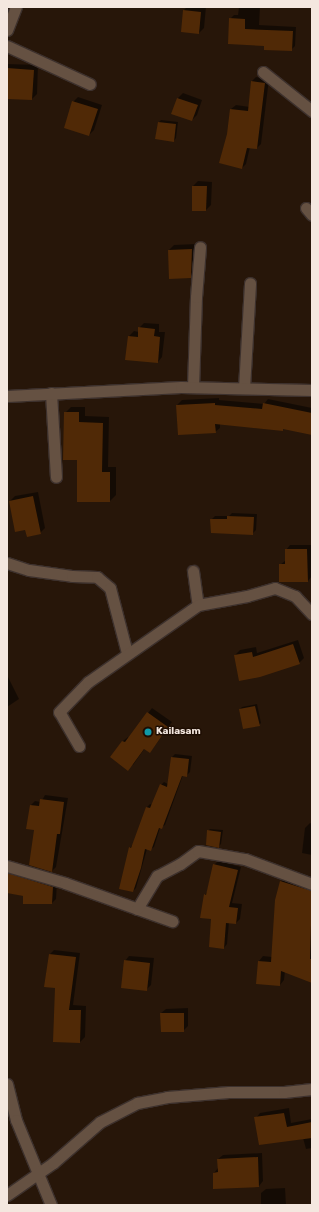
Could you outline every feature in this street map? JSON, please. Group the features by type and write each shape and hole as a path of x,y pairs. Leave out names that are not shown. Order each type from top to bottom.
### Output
{"street":[{"path":"7,30 16,7"},
{"path":"7,46 90,84"},
{"path":"263,72 312,111"},
{"path":"193,387 196,297 200,247"},
{"path":"244,388 250,283"},
{"path":"7,396 193,387 312,390"},
{"path":"51,393 56,477"},
{"path":"7,563 29,570 72,576 97,577 110,588 127,653"},
{"path":"193,571 198,605"},
{"path":"79,746 59,712 88,682 127,653 198,605 248,596 275,588 295,596 312,614"},
{"path":"137,909 158,876 180,864 198,851 245,859 312,884"},
{"path":"7,866 65,883 172,921"},
{"path":"7,1084 16,1120 51,1205"},
{"path":"7,1196 53,1164 100,1122 137,1103 167,1097 229,1092 284,1092 312,1090"}],"building":[{"path":"183,10 201,12 199,34 181,32"},
{"path":"229,18 245,19 245,29 293,31 292,51 264,50 264,46 228,44"},
{"path":"7,68 34,70 32,100 7,99"},
{"path":"251,81 265,83 257,149 247,148 242,169 219,163 227,134 230,109 248,111"},
{"path":"177,98 198,105 192,121 171,114"},
{"path":"72,101 98,109 89,136 64,128"},
{"path":"158,122 176,124 174,142 155,139"},
{"path":"192,186 207,186 206,211 192,211"},
{"path":"192,249 191,278 169,279 168,250"},
{"path":"138,327 155,329 154,336 160,337 158,363 125,360 128,336 138,337"},
{"path":"215,403 215,405 262,409 263,403 312,413 312,435 283,429 283,431 215,424 216,433 178,435 176,405"},
{"path":"64,412 79,412 79,422 103,423 102,472 110,472 110,502 77,502 77,460 63,460"},
{"path":"33,496 41,534 27,537 25,530 15,532 9,501"},
{"path":"227,516 254,517 253,535 211,533 210,519 227,519"},
{"path":"285,549 307,549 308,582 279,582 279,564 285,564"},
{"path":"293,644 300,664 260,677 239,681 234,655 252,652 253,657"},
{"path":"255,706 260,726 243,729 239,709"},
{"path":"147,712 168,727 150,753 144,749 128,771 110,757 122,741 125,742"},
{"path":"171,757 189,759 187,777 182,776 162,829 159,828 151,851 145,849 141,868 133,892 119,889 129,847 131,848 146,807 150,808 160,784 167,787"},
{"path":"40,799 64,802 60,834 57,834 52,872 29,865 34,830 26,829 30,805 39,806"},
{"path":"207,830 221,832 219,848 206,845"},
{"path":"213,864 238,870 229,907 238,908 236,924 226,923 224,949 209,947 211,919 200,918 204,894 206,895"},
{"path":"7,873 53,887 52,904 23,904 23,896 7,893"},
{"path":"280,881 312,891 310,959 312,959 312,983 281,971 280,986 256,984 258,961 271,962 275,900"},
{"path":"49,954 76,957 69,1010 81,1010 80,1043 53,1042 55,988 44,987"},
{"path":"124,960 150,963 147,991 121,988"},
{"path":"160,1013 184,1013 184,1032 161,1032"},
{"path":"284,1113 287,1127 312,1122 312,1138 259,1145 254,1117"},
{"path":"258,1157 259,1187 213,1189 213,1173 218,1172 217,1159"}],"place":[{"name":"Kailasam","path":"148,732"}]}
